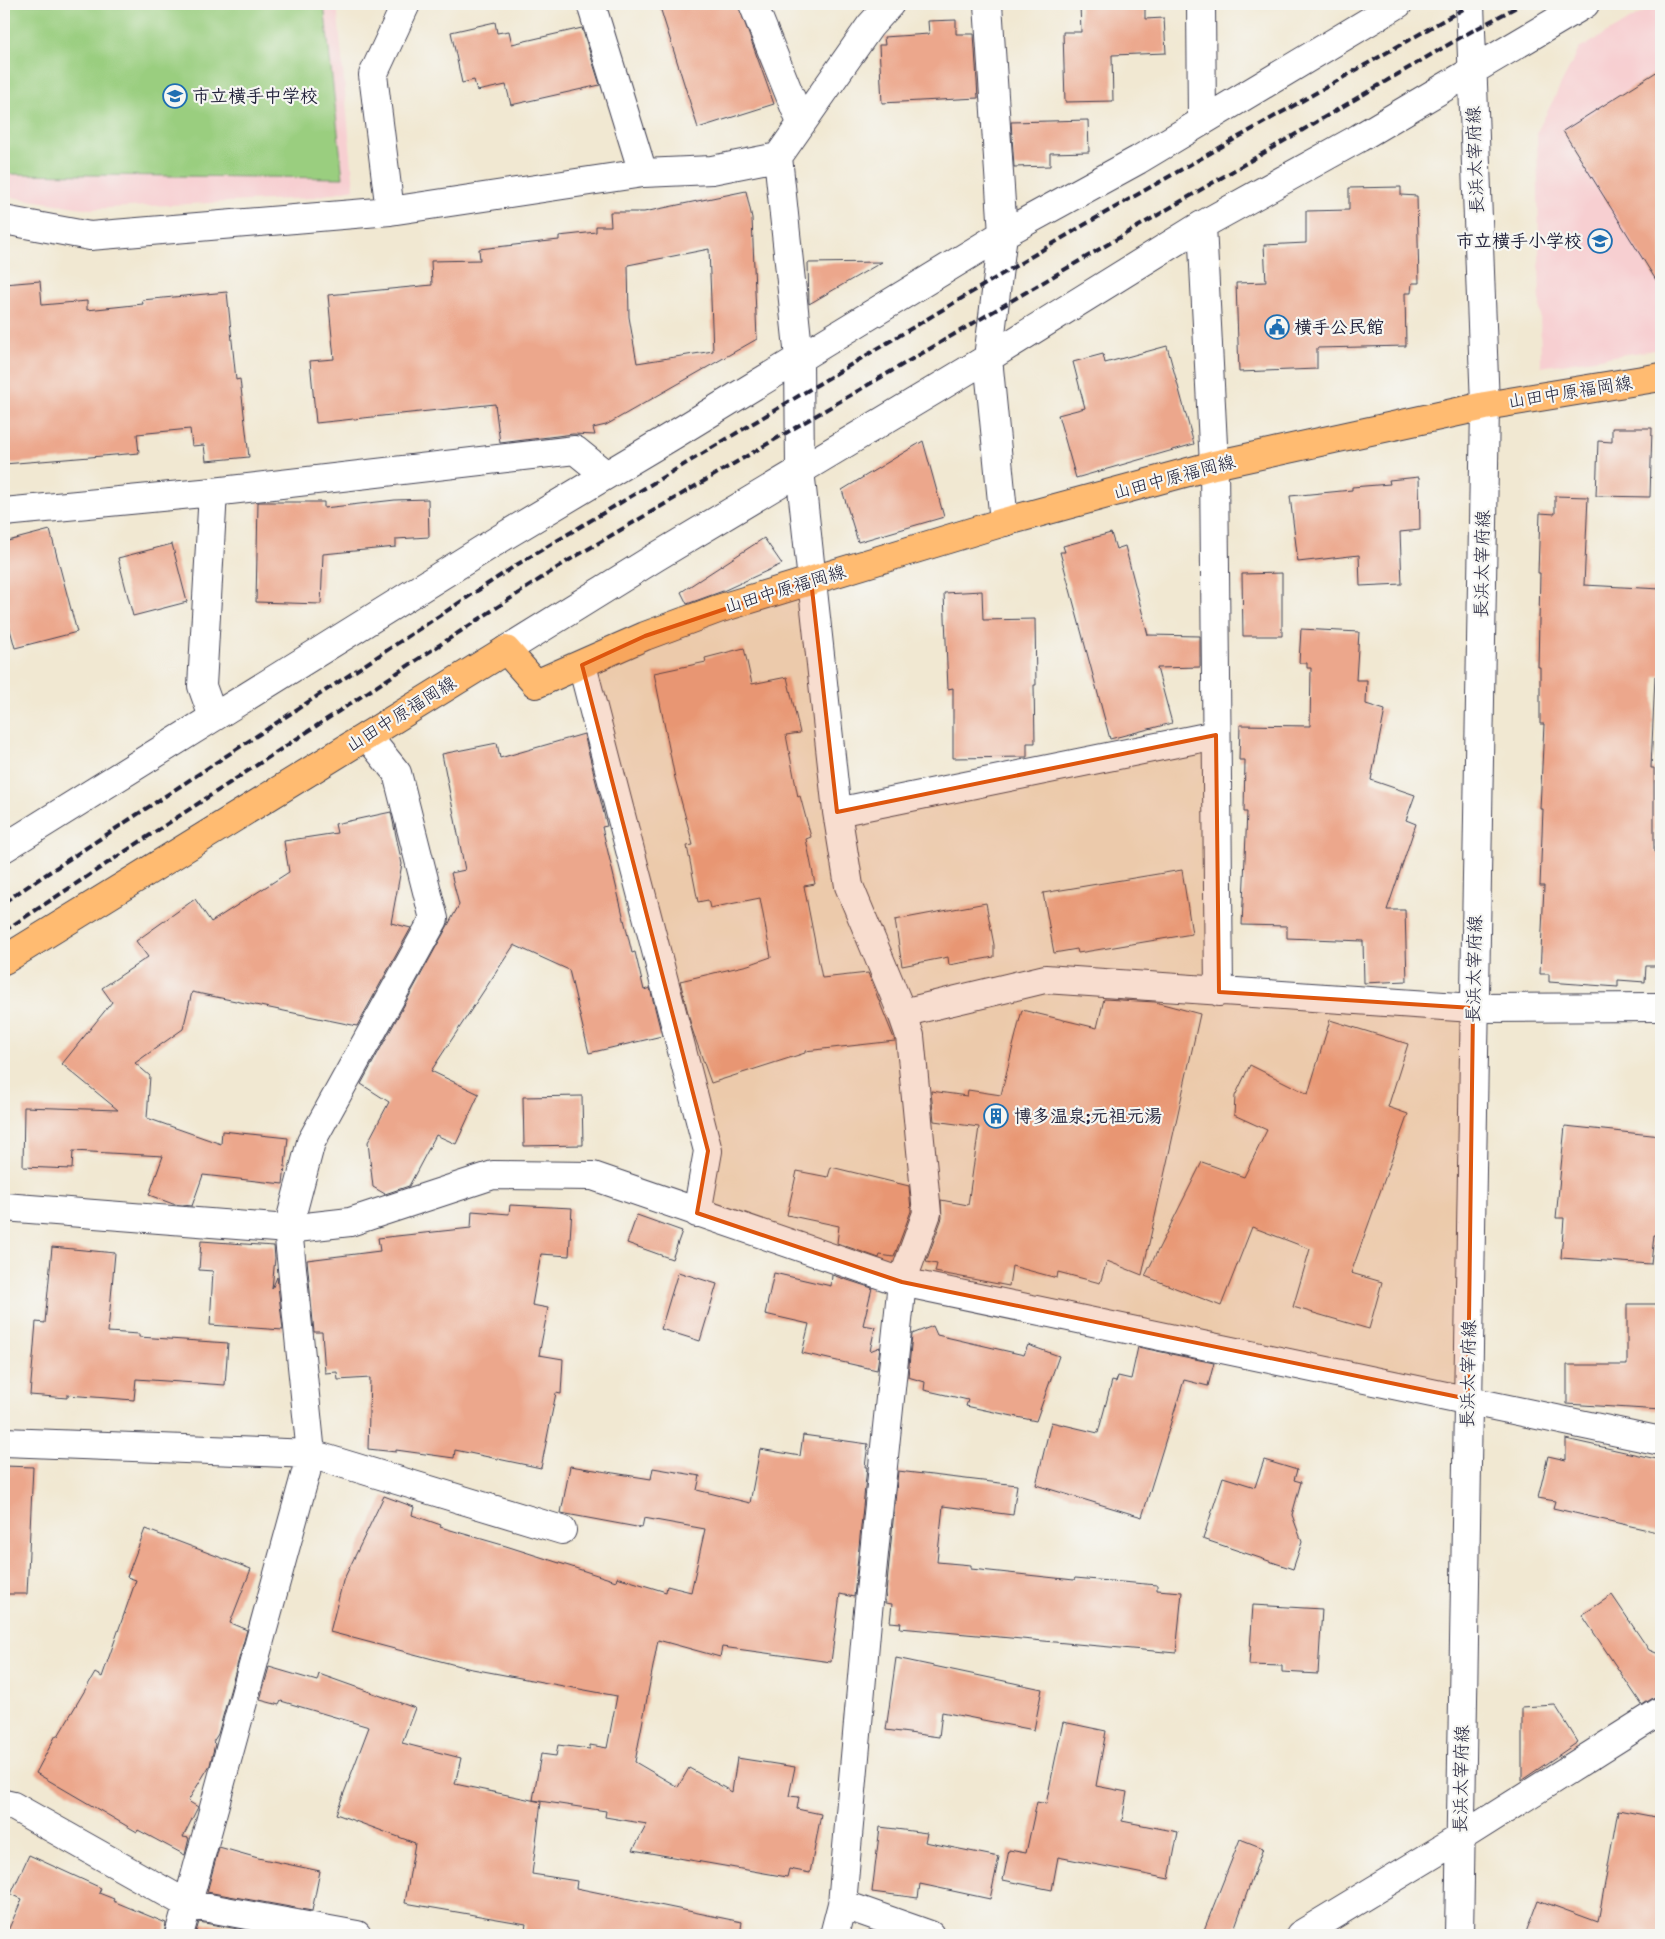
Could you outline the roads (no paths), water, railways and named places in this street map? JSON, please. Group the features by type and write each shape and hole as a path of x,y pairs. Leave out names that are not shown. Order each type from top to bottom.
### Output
{"main road":[{"name":"山田中原福岡線","path":"4,960 506,650 536,684 645,636 718,610 1004,522 1214,465 1484,406 1661,377"}],"street":[{"path":"390,211 373,75 406,4"},
{"path":"590,4 643,174"},
{"path":"753,4 802,123"},
{"path":"834,1935 842,1904 867,1621 902,1282 927,1213 910,1036 849,886 837,812 800,470 799,358 778,157 870,26 890,4"},
{"path":"988,4 1003,234 988,358 1004,522"},
{"path":"1201,4 1202,121"},
{"path":"4,848 506,535 1003,234 1138,160 1398,4"},
{"name":"長浜太宰府線","path":"1459,1935 1484,406 1470,4"},
{"path":"506,650 800,470 988,358 1202,225 1359,138 1585,4"},
{"path":"4,220 90,236 390,211 643,174 712,170 778,157"},
{"path":"1202,225 1214,465 1218,992"},
{"path":"4,512 213,492 575,450 606,475"},
{"path":"213,492 202,686 213,717"},
{"path":"582,665 708,1151 697,1213"},
{"path":"837,812 1216,735"},
{"path":"179,1935 312,1454 288,1229 311,1142 434,919 398,772 367,736"},
{"path":"902,1013 1045,979 1473,1008 1661,1007"},
{"path":"4,1207 288,1229 350,1222 493,1175 593,1176 902,1282 1468,1399 1661,1441"},
{"path":"4,1442 312,1454 562,1530"},
{"path":"1300,1935 1460,1838 1661,1711"},
{"path":"4,1804 13,1806 187,1904 357,1935"},
{"path":"842,1904 930,1935"}],"railway":[{"path":"4,902 518,564 1084,225 1472,4"},
{"path":"4,931 566,562 1463,36 1522,4"}],"place":[{"name":"市立横手中学校","path":"175,96"},
{"name":"市立横手小学校","path":"1600,241"},
{"name":"横手公民館","path":"1277,327"},
{"name":"博多温泉;元祖元湯","path":"996,1116"}]}
